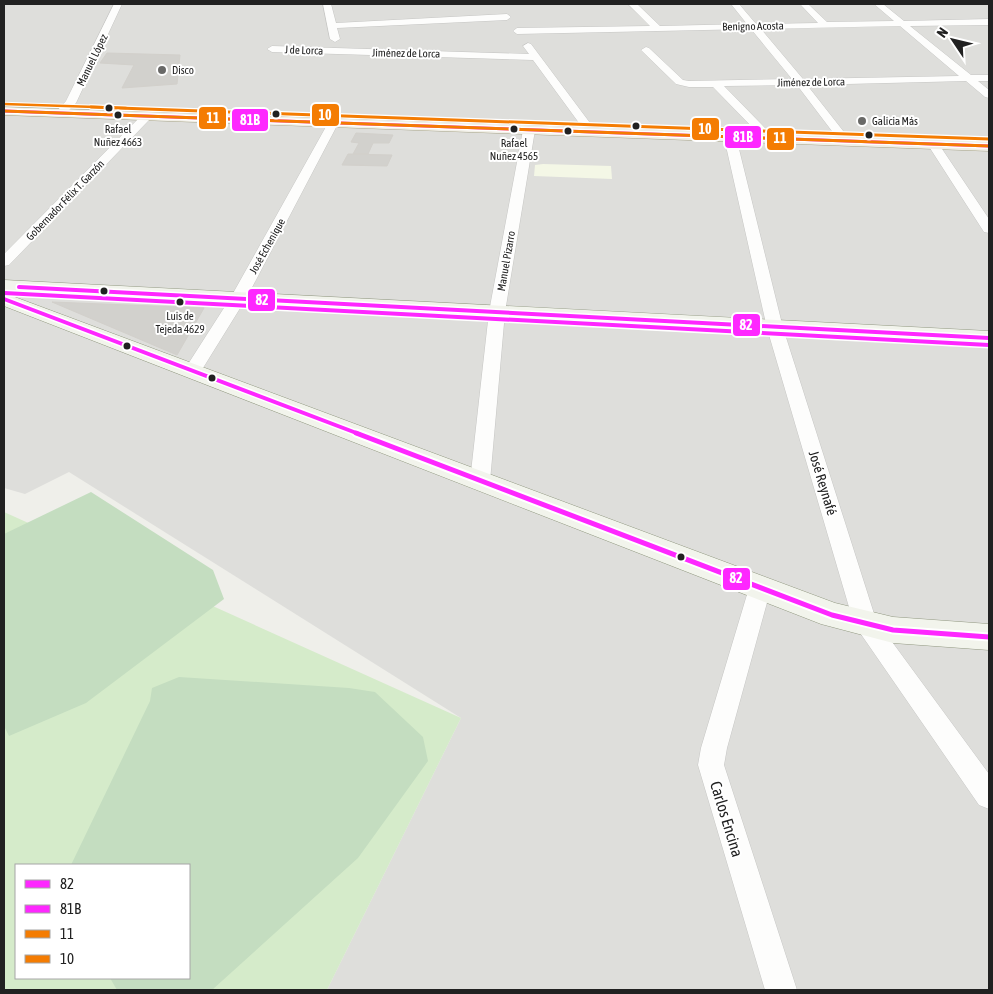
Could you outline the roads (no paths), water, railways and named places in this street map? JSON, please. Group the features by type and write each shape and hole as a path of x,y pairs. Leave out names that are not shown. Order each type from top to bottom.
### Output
{"main road":[{"path":"4,104 146,117 586,125 762,131 934,145 989,146"},
{"path":"4,110 64,110 336,120 529,130 730,137 989,139"},
{"path":"4,286 989,338"},
{"path":"4,299 832,615 893,630 989,637"}],"street":[{"name":"Manuel López","path":"64,110 97,51 118,4"},
{"path":"327,4 337,51"},
{"path":"632,4 656,28"},
{"path":"735,4 800,82 842,137"},
{"path":"804,4 825,25"},
{"path":"878,4 989,96"},
{"path":"333,26 505,13 586,125"},
{"name":"Benigno Acosta","path":"517,31 989,22"},
{"name":"J de Lorca","path":"272,49 337,51"},
{"name":"Jiménez de Lorca","path":"646,50 680,82 716,84 989,78"},
{"name":"Jiménez de Lorca","path":"337,51 535,56"},
{"path":"716,84 762,131"},
{"name":"Gobernador Félix T. Garzón","path":"4,262 146,117"},
{"name":"José Echenique","path":"192,372 239,297 336,120"},
{"name":"Manuel Pizarro","path":"480,481 497,312 529,130"},
{"name":"José Reynafé","path":"730,137 775,328 866,624 989,796"},
{"path":"934,145 989,229"},
{"name":"Carlos Encina","path":"760,588 714,748 711,765 781,990"}],"place":[{"name":"Disco","path":"162,70"},
{"name":"Rafael Nuñez 4663","path":"118,115"},
{"name":"Galicia Más","path":"862,121"},
{"name":"Rafael Nuñez 4565","path":"514,129"},
{"name":"Luis de Tejeda 4629","path":"180,302"}]}
